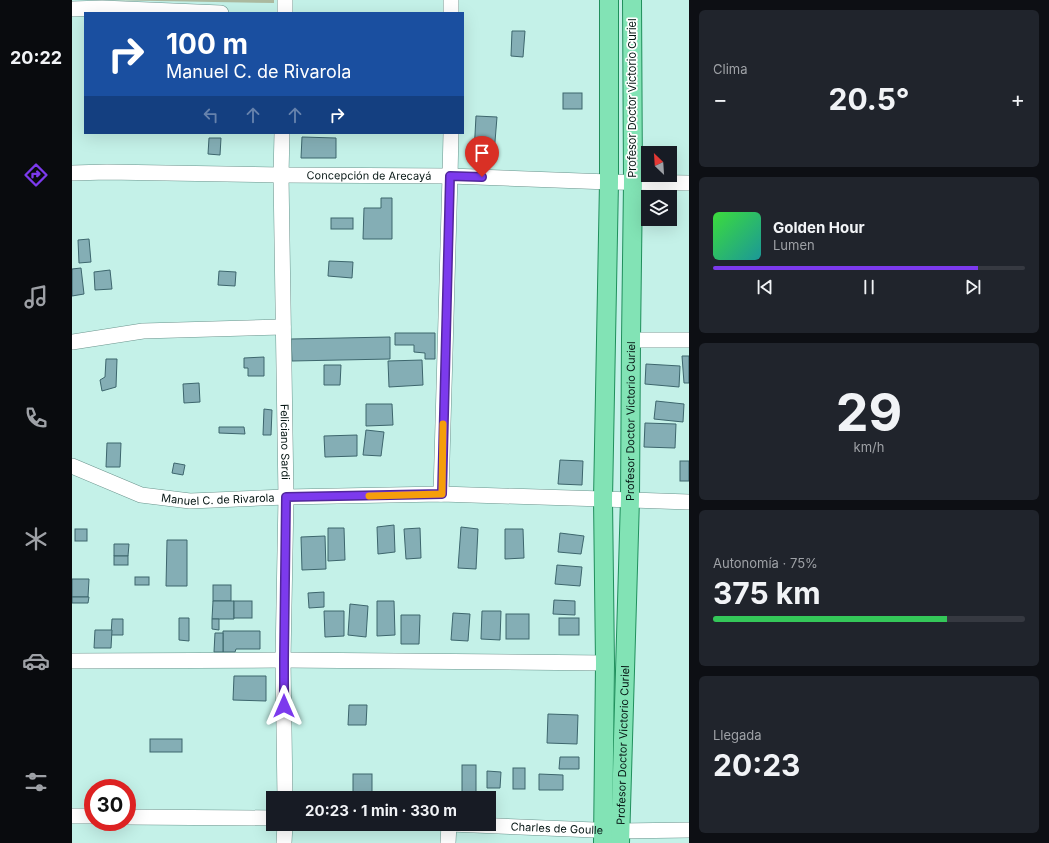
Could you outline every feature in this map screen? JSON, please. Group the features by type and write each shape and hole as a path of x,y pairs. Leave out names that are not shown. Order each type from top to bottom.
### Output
{"main road":[{"name":"Profesor Doctor Victorio Curiel","path":"609,0 609,182 616,499 612,837"},
{"name":"Profesor Doctor Victorio Curiel","path":"612,837 606,664 616,499 631,340 633,182 632,0"}],"street":[{"path":"285,0 285,12"},
{"path":"451,0 451,12"},
{"path":"72,8 196,12"},
{"name":"Feliciano Sardi","path":"282,134 281,175 286,497 284,660 285,791"},
{"path":"442,494 451,134"},
{"name":"Concepción de Arecayá","path":"72,173 107,172 450,176 609,182 689,183"},
{"path":"72,342 143,331 283,327"},
{"path":"631,340 689,340"},
{"name":"Manuel C. de Rivarola","path":"72,466 141,495 190,501 286,497 442,494 616,499"},
{"path":"616,499 689,502"},
{"path":"72,661 284,660 606,664"},
{"path":"72,816 84,816"},
{"path":"136,816 266,818"},
{"name":"Charles de Goulle","path":"496,828 612,837 689,830"},
{"path":"284,843 285,831"},
{"path":"448,843 449,831"}],"green space":[{"path":"102,0 274,0 274,3"}],"building":[{"path":"512,31 525,31 523,57 511,56"},
{"path":"563,93 582,93 582,109 563,109"},
{"path":"476,116 497,117 494,154 474,153"},
{"path":"302,137 336,138 336,158 301,158"},
{"path":"209,138 221,138 220,155 208,154"},
{"path":"381,198 392,198 392,239 363,239 364,208 381,208"},
{"path":"331,218 353,218 353,229 331,229"},
{"path":"89,239 91,262 79,263 78,240"},
{"path":"329,261 353,262 352,278 328,276"},
{"path":"81,268 84,294 72,296 72,269"},
{"path":"110,270 112,289 95,290 94,272"},
{"path":"219,271 236,272 235,286 218,285"},
{"path":"395,333 435,333 435,359 425,359 425,353 414,352 414,345 395,345"},
{"path":"390,337 390,359 292,361 291,339"},
{"path":"682,356 689,356 689,383 684,383"},
{"path":"264,357 264,376 248,376 248,368 244,368 244,358"},
{"path":"106,359 117,359 116,387 102,391 100,380 105,377"},
{"path":"422,360 423,385 389,387 388,361"},
{"path":"646,364 680,366 679,387 645,384"},
{"path":"324,365 341,365 340,385 324,385"},
{"path":"199,383 200,402 184,403 183,384"},
{"path":"656,401 684,404 683,422 654,419"},
{"path":"366,404 392,404 393,425 366,426"},
{"path":"264,409 272,410 271,435 263,435"},
{"path":"645,423 676,424 675,448 644,447"},
{"path":"219,427 244,427 245,434 219,433"},
{"path":"366,430 384,432 381,456 363,455"},
{"path":"357,435 357,456 325,457 324,436"},
{"path":"107,443 121,443 120,467 106,467"},
{"path":"560,460 583,461 582,485 558,484"},
{"path":"680,461 689,461 689,481 680,481"},
{"path":"174,463 185,465 183,475 172,473"},
{"path":"394,525 395,552 378,554 377,527"},
{"path":"461,527 478,529 476,569 458,568"},
{"path":"328,528 344,528 345,560 328,561"},
{"path":"420,528 421,558 406,559 404,529"},
{"path":"75,529 87,529 87,541 75,541"},
{"path":"505,529 523,529 524,558 505,559"},
{"path":"560,533 584,536 581,554 558,552"},
{"path":"325,536 326,569 302,570 301,537"},
{"path":"167,540 187,540 187,586 166,586"},
{"path":"114,544 129,544 128,556 114,556"},
{"path":"114,556 128,556 128,565 114,565"},
{"path":"557,565 582,567 580,586 555,584"},
{"path":"135,577 149,577 149,585 135,585"},
{"path":"72,579 89,579 88,597 72,597"},
{"path":"213,585 231,585 231,601 213,601"},
{"path":"324,592 324,607 309,608 308,593"},
{"path":"72,597 89,597 88,603 72,603"},
{"path":"554,600 575,601 575,615 553,614"},
{"path":"213,601 234,601 234,619 212,619"},
{"path":"234,601 252,601 252,618 234,618"},
{"path":"377,601 394,601 395,635 377,636"},
{"path":"350,604 368,606 366,637 348,635"},
{"path":"324,611 344,611 344,636 325,637"},
{"path":"482,611 501,611 500,640 481,639"},
{"path":"453,613 470,614 468,641 451,640"},
{"path":"506,614 529,614 529,639 506,639"},
{"path":"401,615 420,615 419,644 401,644"},
{"path":"179,618 189,618 189,641 179,640"},
{"path":"559,618 579,618 579,635 559,635"},
{"path":"112,619 123,619 123,635 111,635"},
{"path":"212,619 219,619 219,630 212,629"},
{"path":"95,630 112,630 111,648 94,648"},
{"path":"223,631 260,631 260,649 236,649 235,652 223,652"},
{"path":"215,633 223,633 223,652 214,652"},
{"path":"234,676 266,676 266,701 233,700"},
{"path":"349,705 367,705 366,725 348,725"},
{"path":"548,714 578,715 577,744 547,743"},
{"path":"150,739 182,739 182,752 150,752"},
{"path":"560,757 579,757 579,769 559,769"},
{"path":"462,765 476,765 476,791 462,791"},
{"path":"513,768 525,768 525,789 513,789"},
{"path":"487,771 501,772 500,788 487,788"},
{"path":"353,774 372,774 372,791 353,791"},
{"path":"539,774 563,775 563,790 539,790"}],"slow traffic":[{"path":"369,496 442,494 443,424"}],"route":[{"path":"284,706 286,497 442,494 450,176 482,177"}]}
